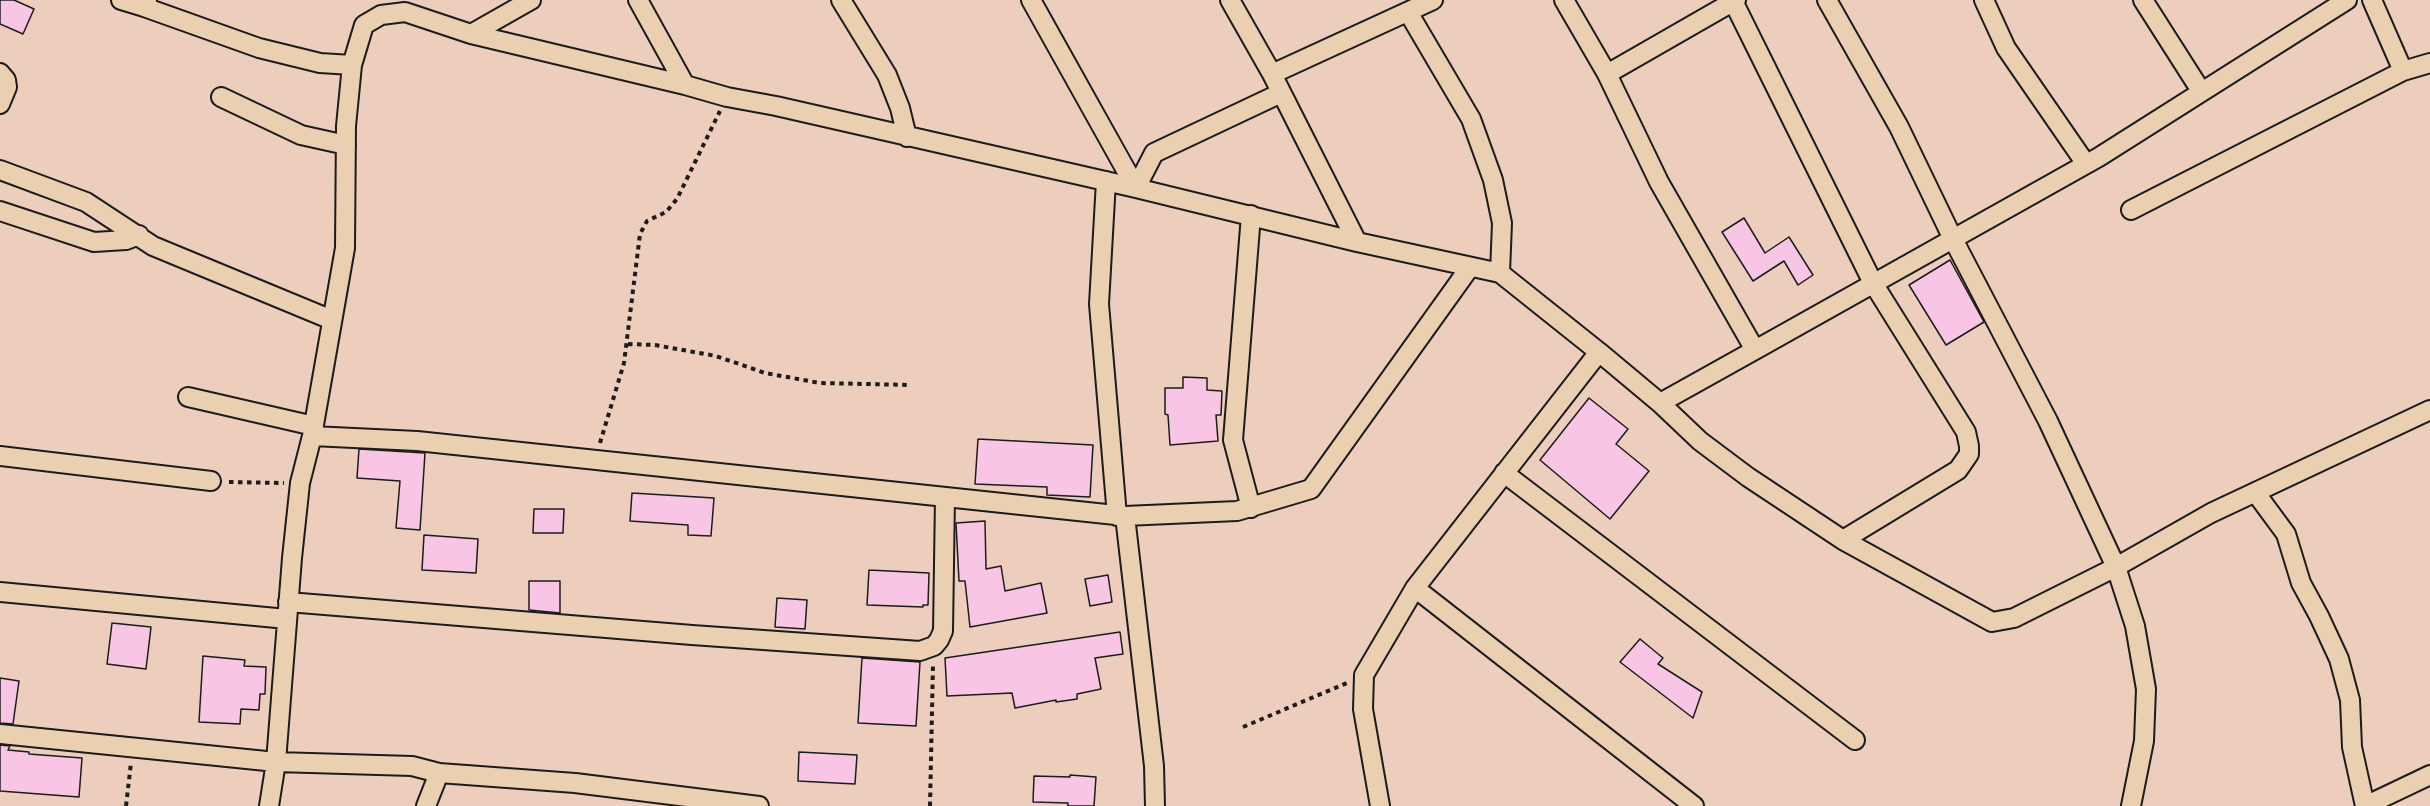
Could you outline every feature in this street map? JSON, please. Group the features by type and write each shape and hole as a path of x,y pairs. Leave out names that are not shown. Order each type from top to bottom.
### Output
{"street":[{"path":"122,0 146,4 259,48 320,63 352,65"},
{"path":"471,34 531,0"},
{"path":"638,0 685,85"},
{"path":"841,0 887,75 900,108 907,137"},
{"path":"1031,0 1136,188"},
{"path":"1230,0 1272,74 1357,242"},
{"path":"1272,74 1433,0"},
{"path":"1563,0 1607,74 1659,182 1755,350"},
{"path":"1827,0 1899,127 1953,238 2048,421 2116,567 2135,626 2146,689 2144,741 2131,806"},
{"path":"1984,0 2006,48 2086,165"},
{"path":"2143,0 2201,91"},
{"path":"1660,403 2086,165 2347,0"},
{"path":"2372,0 2403,71"},
{"path":"1607,74 1734,1 1874,283 1966,432 1969,454 1958,470 1843,540"},
{"path":"269,806 276,762 287,611 300,483 313,431 345,248 346,145 352,65 364,25 381,15 405,12 471,34 727,97 776,106 1106,181 1357,242 1500,273 1660,403 1700,441 1748,477 1843,540 1992,622 2014,618 2116,567 2211,513 2430,410"},
{"path":"1408,12 1471,119 1493,180 1502,223 1500,273"},
{"path":"2131,210 2403,71 2430,63"},
{"path":"0,73 6,80 7,87 0,104"},
{"path":"1136,188 1155,153 1281,93"},
{"path":"221,97 301,135 346,145"},
{"path":"0,170 86,202 153,246 332,320"},
{"path":"1106,181 1099,304 1121,516 1154,766 1155,806"},
{"path":"0,211 94,242 126,240 139,235"},
{"path":"1251,215 1233,440 1251,508"},
{"path":"188,397 313,431 1121,516 1237,511 1311,489 1470,267"},
{"path":"1380,806 1364,709 1364,675 1415,588 1599,352"},
{"path":"0,456 211,481"},
{"path":"1504,474 1855,740"},
{"path":"2255,492 2286,534 2301,583 2339,659 2350,700 2352,747 2365,806 2430,775"},
{"path":"0,592 921,651 934,646 943,630 945,497"},
{"path":"1415,588 1694,806"},
{"path":"0,734 276,762 412,766 439,773 575,783 759,806"},
{"path":"426,806 439,773"}],"path":[{"path":"595,461 628,344 640,234 647,221 666,212 677,199 727,97"},
{"path":"628,344 655,345 716,356 765,373 820,383 911,385"},
{"path":"211,481 300,483"},
{"path":"930,806 934,646"},
{"path":"1243,727 1364,675"},
{"path":"126,806 132,748"}],"building":[{"path":"0,0 14,0 34,9 23,34 0,24"},
{"path":"1744,218 1765,253 1789,237 1813,275 1798,285 1784,261 1753,281 1722,232"},
{"path":"1950,260 1984,322 1946,345 1909,285"},
{"path":"1183,377 1207,378 1207,390 1222,391 1221,415 1216,415 1218,441 1170,445 1168,415 1165,414 1165,388 1183,388"},
{"path":"1589,398 1628,429 1616,444 1649,471 1610,519 1540,460"},
{"path":"978,439 1093,445 1090,497 1047,495 1047,487 975,484"},
{"path":"359,449 425,453 420,530 396,528 400,481 357,478"},
{"path":"632,493 714,498 711,536 688,535 688,525 630,521"},
{"path":"534,509 564,509 563,533 533,533"},
{"path":"985,521 986,569 1001,566 1005,591 1041,583 1047,613 970,627 965,581 959,581 956,523"},
{"path":"424,535 478,539 476,573 422,570"},
{"path":"869,570 929,573 928,605 923,605 923,607 867,605"},
{"path":"1108,575 1112,602 1090,606 1085,579"},
{"path":"529,581 560,581 560,613 529,610"},
{"path":"777,598 807,600 805,629 775,627"},
{"path":"112,623 151,627 146,669 107,664"},
{"path":"1120,632 1123,654 1095,658 1101,689 1077,694 1077,699 1056,702 1056,700 1015,708 1012,693 947,696 945,658"},
{"path":"1640,639 1663,658 1658,664 1702,692 1693,718 1620,662"},
{"path":"203,656 245,660 244,666 266,667 265,694 260,694 259,710 241,709 240,724 199,722"},
{"path":"862,658 920,662 916,726 858,723"},
{"path":"0,678 19,681 13,724 0,723"},
{"path":"0,745 10,746 8,750 29,752 29,754 82,758 79,797 0,791"},
{"path":"799,752 857,755 855,784 798,781"},
{"path":"1070,775 1096,777 1094,806 1033,802 1034,776 1070,777"}]}
